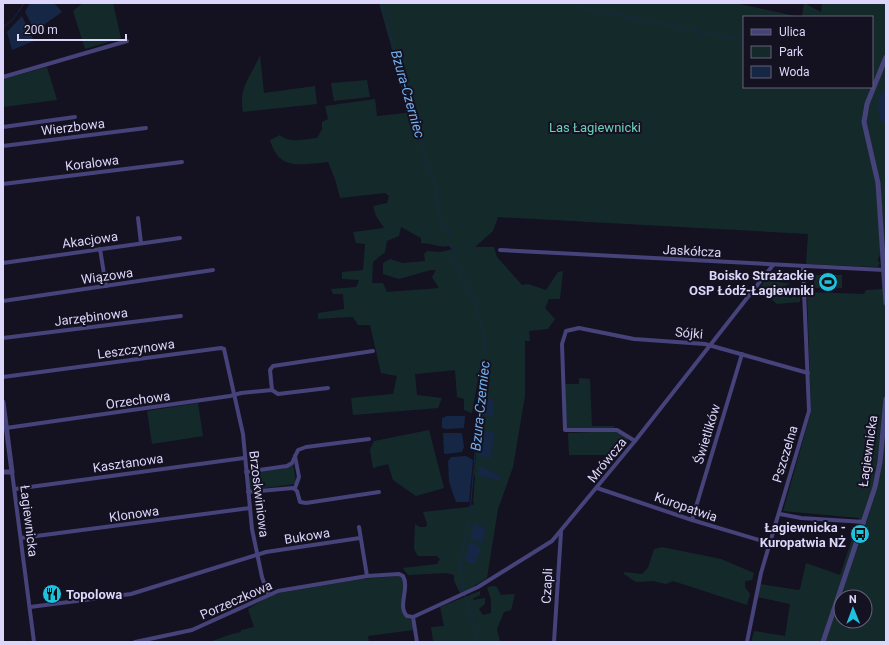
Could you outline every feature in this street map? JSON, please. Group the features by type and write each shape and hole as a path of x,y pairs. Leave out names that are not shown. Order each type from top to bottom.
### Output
{"street":[{"path":"3,77 127,41"},
{"path":"873,87 886,57"},
{"path":"872,88 865,111 864,122 878,184 886,303"},
{"path":"3,127 75,117"},
{"name":"Wierzbowa","path":"3,146 146,128"},
{"name":"Koralowa","path":"3,184 182,162"},
{"path":"138,218 141,243"},
{"name":"Akacjowa","path":"3,263 180,238"},
{"path":"100,249 106,286"},
{"name":"Jaskółcza","path":"500,250 884,270"},
{"name":"Mrówcza","path":"413,617 461,596 551,542 561,532 635,441 773,265"},
{"name":"Pszczelna","path":"747,642 769,543 780,514 808,411 804,266"},
{"name":"Wiązowa","path":"3,301 213,270"},
{"name":"Jarzębinowa","path":"3,338 181,316"},
{"name":"Sójki","path":"635,441 617,430 565,430 562,344 566,331 579,328 634,339 710,345 808,373"},
{"name":"Leszczynowa","path":"3,377 220,348 225,350 234,396"},
{"path":"272,390 270,370 273,366 373,352"},
{"name":"Świetlików","path":"692,520 742,354"},
{"name":"Orzechowa","path":"6,428 272,390 278,394 328,388"},
{"name":"Brzoskwiniowa","path":"234,396 240,416 252,529 262,578 268,594"},
{"name":"Łagiewnicka","path":"823,642 864,522 878,470 886,398"},
{"name":"Łagiewnicka","path":"3,402 34,642"},
{"path":"246,472 284,468 292,463 298,450 306,447 369,439"},
{"path":"295,455 299,477 295,488 302,503 378,492"},
{"name":"Kasztanowa","path":"15,489 244,458"},
{"path":"3,472 12,472"},
{"path":"248,492 295,488"},
{"name":"Kuropatwia","path":"597,488 692,520 769,543"},
{"name":"Klonowa","path":"21,538 250,508"},
{"path":"780,514 801,518 864,522"},
{"path":"359,527 367,576"},
{"name":"Czapli","path":"554,642 561,532"},
{"name":"Bukowa","path":"258,555 360,538"},
{"path":"551,542 559,546"},
{"path":"30,607 136,593 258,555"},
{"name":"Porzeczkowa","path":"135,642 192,630 256,602 268,594 367,576 402,574 405,578 404,612 407,616 413,617"},
{"path":"413,617 417,642"}],"green space":[{"path":"83,3 113,3 121,38 85,49 73,11"},
{"name":"Las Łagiewnicki","path":"379,3 735,3 795,16 743,16 743,88 873,88 873,16 802,16 804,3 821,12 822,3 886,3 886,51 883,59 886,54 886,642 751,642 754,631 785,636 790,604 757,597 760,584 798,590 800,589 806,563 840,575 859,518 783,511 811,412 807,292 864,294 866,290 882,289 880,255 878,259 878,262 880,262 878,267 806,264 808,234 498,217 493,231 475,247 494,247 497,257 522,285 528,284 546,290 558,272 563,271 560,299 549,299 545,308 555,319 548,329 529,331 530,341 525,341 525,396 513,467 498,509 487,578 460,593 454,581 454,575 446,573 408,575 403,568 437,564 440,559 437,556 418,556 414,549 415,524 420,527 426,527 427,524 423,512 468,507 474,504 474,473 481,407 480,402 483,395 484,376 487,370 479,374 472,413 464,410 464,399 457,397 455,370 415,374 417,395 442,398 438,408 353,415 351,398 393,394 397,376 381,373 370,325 358,325 353,317 318,319 318,313 344,309 343,294 333,294 331,289 356,287 359,280 342,279 342,272 363,270 365,244 356,243 353,232 384,228 376,216 373,206 387,203 389,196 385,193 340,198 335,179 328,162 293,164 285,162 274,150 270,140 280,135 284,138 293,140 317,138 322,129 322,122 328,119 325,106 375,99 377,116 406,113 399,75","holes":["401,227 421,238 421,243 449,246 452,249 441,252 427,251 424,254 425,261 403,263 390,259 383,263 383,274 399,279 436,270 432,277 439,288 387,292 383,283 372,283 373,262 385,252 387,241 399,236"]},
{"path":"260,55 264,93 315,86 317,104 243,112 242,96 246,82"},
{"path":"47,67 57,100 3,107 3,79"},
{"path":"367,80 370,97 334,101 331,83"},
{"path":"772,271 781,272 780,280 788,281 778,282 792,284 786,285 786,295 790,298 792,298 793,293 795,292 795,297 798,298 800,284 800,302 777,304 759,289"},
{"name":"Boisko Strażackie OSP Łódź-Łagiewniki","path":"814,275 842,275 842,288 814,288"},
{"path":"579,378 590,379 592,426 614,426 614,429 568,430 565,428 564,387 566,384 579,384"},
{"path":"198,403 203,436 152,444 147,411"},
{"path":"429,430 444,488 416,496 393,480 388,464 373,468 370,450 374,441"},
{"path":"618,431 627,437 628,442 619,455 569,455 568,433"},
{"path":"293,463 295,484 250,490 248,480 252,472 283,469"},
{"path":"662,547 721,559 754,573 752,580 745,581 745,587 750,594 747,605 673,581 666,584 653,581 636,582 624,574 624,572 642,574 648,568 654,549"},
{"path":"401,576 403,578 402,611 407,618 412,620 414,630 368,636 369,642 209,642 241,632 241,630 254,627 248,609 269,596 361,579"},
{"path":"487,587 497,587 501,595 515,594 511,610 504,612 497,629 500,642 429,642 433,641 431,627 444,626 440,607 480,591 480,595 473,600 485,598 485,604 479,609 483,615 491,613 491,600"}],"water":[{"path":"30,3 54,3 62,12 35,31 25,12"},
{"path":"22,16 34,41 12,50 7,32"},
{"path":"886,89 886,125 881,121 878,104 880,96"},
{"path":"486,398 494,400 493,415 490,417 484,414 484,402"},
{"path":"447,416 465,416 464,428 442,428 442,418"},
{"path":"482,431 495,433 490,459 479,456"},
{"path":"443,433 462,433 464,447 462,452 444,453"},
{"path":"466,456 473,460 469,502 456,502 449,482 448,461 451,457"},
{"path":"479,466 497,474 501,479 479,476"},
{"path":"474,523 486,528 482,543 470,539"},
{"path":"471,543 479,546 481,549 474,564 465,561 468,544"}],"waterway":[{"path":"3,27 7,25 24,3"},
{"name":"Bzura-Czerniec","path":"381,3 397,61 404,79 402,83 409,104 414,111 426,162 438,192 436,197 440,205 437,208 444,224 443,228 449,230 447,243 455,251 454,261 458,265 460,276 472,294 484,335 486,364 479,408 469,524 460,561 463,591"},
{"path":"571,3 576,6 743,41"},
{"path":"858,88 870,93"},
{"path":"873,94 879,97"},
{"name":"Bzura-Czerniec","path":"464,594 472,617 477,642"}],"place":[{"name":"Boisko Strażackie OSP Łódź-Łagiewniki","path":"828,282"},
{"name":"Łagiewnicka - Kuropatwia NŻ","path":"860,534"},
{"name":"Topolowa","path":"52,594"}]}
